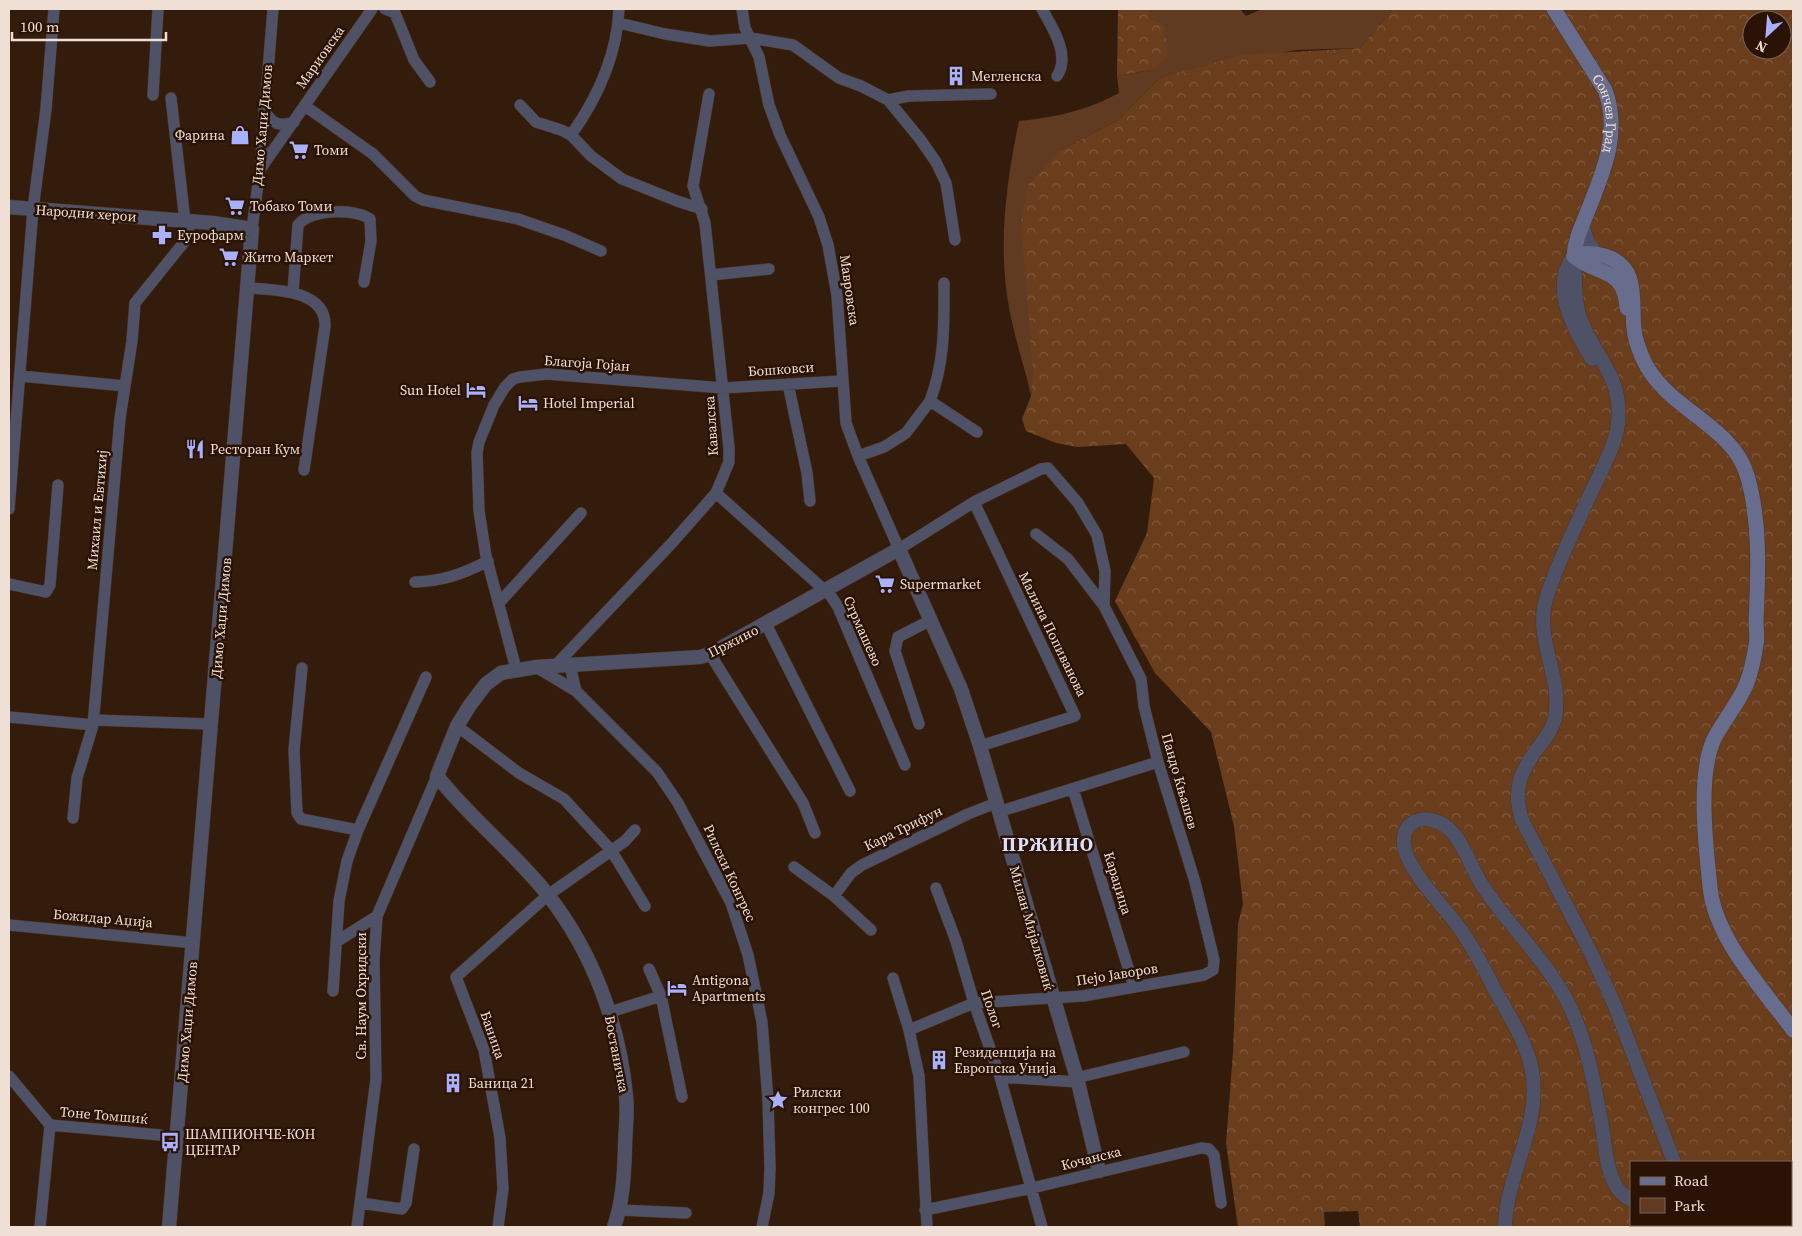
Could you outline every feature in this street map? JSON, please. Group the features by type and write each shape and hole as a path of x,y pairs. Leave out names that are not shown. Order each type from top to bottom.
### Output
{"main road":[{"name":"Сончев Град","path":"1554,9 1592,67 1610,104 1612,121 1611,143 1598,187 1575,240 1574,256"},
{"path":"1574,256 1596,254 1619,263 1631,279 1636,341 1643,360 1652,375 1664,391 1718,432 1731,447 1746,473 1755,520 1758,596 1757,644 1746,684 1714,740 1706,762 1704,803 1710,890 1718,919 1729,942 1793,1030"},
{"path":"1574,256 1581,262 1615,276 1620,282 1626,300 1630,342 1648,380 1673,405 1731,447"}],"street":[{"path":"9,509 33,209 46,109 54,9"},
{"path":"153,95 158,9"},
{"name":"Димо Хаџи Димов","path":"169,1227 252,229 260,169 273,9"},
{"name":"Мариовска","path":"260,169 372,9"},
{"path":"385,9 395,13 414,60 430,82"},
{"path":"570,136 588,111 607,71 619,23 619,9"},
{"path":"742,9 745,28 751,38"},
{"path":"1042,9 1060,42 1061,71 1057,76"},
{"path":"619,23 665,34 710,41 751,38 793,45 839,78 861,86 888,100 936,162 946,183 955,240"},
{"name":"Мавровска","path":"751,38 759,57 769,105 780,135 819,218 828,245 837,295 846,423 858,456 899,549"},
{"name":"Кавалска","path":"554,667 672,544 716,493 729,462 711,276 702,208 694,191 693,180 709,94"},
{"path":"888,100 909,96 991,94"},
{"path":"171,98 188,221"},
{"path":"520,105 536,122 561,130 591,156 622,178 676,201 702,208"},
{"path":"305,106 373,154 415,196 423,200 518,219 564,235 600,251"},
{"path":"264,110 269,119 275,123 283,126 294,122"},
{"name":"Народни херои","path":"9,206 188,221 252,229"},
{"path":"293,292 298,225 310,215 325,212 362,215 370,219 371,242 364,282"},
{"name":"Михаил и Евтихиј","path":"73,818 78,778 93,722 134,303 185,241 188,221"},
{"path":"1582,225 1588,242 1596,254"},
{"path":"1574,256 1576,291 1581,320 1608,368 1618,400 1615,439 1550,587 1544,610 1544,634 1555,690 1555,719 1552,729 1523,769 1518,784 1517,799 1522,820 1591,953 1615,1006 1674,1161"},
{"path":"1574,256 1565,271 1568,313 1579,338 1604,379 1612,412 1609,441 1597,480"},
{"path":"711,276 769,269"},
{"path":"1576,291 1579,284 1588,275 1605,272"},
{"path":"858,456 884,447 906,433 930,401 942,362 944,283"},
{"path":"248,288 293,292 308,298 323,315 325,323 304,470"},
{"name":"Благоја Гојан","path":"516,669 488,561 479,511 477,453 479,442 494,405 505,387 513,379 529,375 546,374 723,388"},
{"path":"20,376 125,386"},
{"name":"Бошковси","path":"723,388 842,381"},
{"path":"788,384 807,473 810,500"},
{"path":"930,401 977,432"},
{"name":"Пржино","path":"437,776 457,726 486,684 501,673 536,667 690,658 710,654 899,549 974,502 1041,469 1048,468"},
{"name":"Пандо Књашев","path":"1048,468 1078,503 1097,535 1105,571 1104,606"},
{"path":"9,584 46,592 50,585 58,485"},
{"name":"Стрмашево","path":"716,493 825,591 838,607 905,765"},
{"name":"Малина Попиванова","path":"974,502 1075,716 980,746"},
{"path":"499,603 581,513"},
{"name":"Пандо Књашев","path":"1036,534 1068,560 1104,606 1141,679 1144,706 1158,762 1194,882 1214,960 1213,970"},
{"name":"Милан Мијалковиќ","path":"899,549 961,689 980,746 1077,1080 1099,1171"},
{"path":"415,582 447,579 464,574 488,561"},
{"path":"919,724 896,651 898,637 931,620"},
{"path":"766,624 850,791"},
{"path":"710,654 803,803 815,833"},
{"path":"570,666 576,691"},
{"name":"Рилски Конгрес","path":"536,667 576,691 657,772 678,803 731,903 741,931 756,989 762,1022 768,1102 770,1167 769,1193 762,1227"},
{"path":"302,668 294,750 297,813 301,819 358,830"},
{"path":"333,991 341,882 358,830 426,677"},
{"path":"9,717 93,722 208,724"},
{"path":"457,726 519,774 564,799 611,850 645,906"},
{"name":"Кара Трифун","path":"834,896 851,873 862,865 968,814 1073,789 1158,762"},
{"name":"Востаничка","path":"437,776 465,809 524,866 548,895 582,948 598,981 610,1012 626,1097 623,1185 620,1210 614,1227"},
{"name":"Св. Наум Охридски","path":"357,1227 376,1079 374,960 377,916 437,776"},
{"name":"Караџица","path":"1073,789 1134,987"},
{"path":"1505,1227 1509,1192 1530,1117 1534,1083 1532,1068 1519,1034 1473,950 1461,930 1408,858 1404,838 1410,824 1416,819 1423,818 1439,822 1456,836 1482,884 1548,971 1566,998 1580,1028 1587,1051 1608,1162 1614,1182 1621,1193 1630,1199"},
{"path":"548,895 625,841 635,830"},
{"path":"794,867 834,896 871,930"},
{"name":"Полог","path":"936,888 956,941 974,1003 1000,1076 1042,1227"},
{"name":"Баница","path":"498,1227 503,1189 500,1138 484,1050 456,977 548,895"},
{"path":"336,942 377,916"},
{"name":"Божидар Аџија","path":"9,925 194,943"},
{"path":"649,969 661,996 682,1097"},
{"name":"Пејо Јаворов","path":"909,1030 974,1003 1120,991 1204,975 1213,970"},
{"path":"893,978 909,1030 919,1076 927,1227"},
{"path":"610,1012 661,996"},
{"path":"1000,1076 1077,1080 1184,1052"},
{"name":"Тоне Томшиќ","path":"9,1076 50,1124 160,1135"},
{"path":"40,1227 50,1124"},
{"name":"Кочанска","path":"925,1210 1032,1188 1201,1148 1209,1149 1214,1155 1221,1203"},
{"path":"360,1203 402,1209 406,1203 414,1149"},
{"path":"620,1210 686,1213"}],"green space":[{"path":"1118,9 1151,9 1149,18 1164,25 1168,57 1151,70 1117,76"},
{"path":"1151,9 1240,9 1246,16 1262,9 1393,9 1360,48 1296,50 1160,78 1118,120 1061,150 1031,396 1013,326 1005,275 1004,223 1006,197 1019,121 1082,109 1119,93 1117,76 1151,70 1149,18"},
{"path":"1393,9 1793,9 1793,1227 1360,1227 1358,1211 1324,1212 1325,1227 1238,1227 1226,1143 1233,1052 1238,924 1243,904 1234,826 1211,732 1155,673 1115,601 1147,533 1154,478 1126,444 1077,447 1056,443 1026,431 1022,419 1031,396 1033,371 1021,222 1029,184 1061,150 1118,120 1160,78 1241,55 1360,48"}],"place":[{"name":"Мегленска","path":"956,76"},
{"name":"Фарина","path":"240,135"},
{"name":"Томи","path":"299,150"},
{"name":"Тобако Томи","path":"235,206"},
{"name":"Еурофарм","path":"162,235"},
{"name":"Жито Маркет","path":"229,257"},
{"name":"Sun Hotel","path":"476,390"},
{"name":"Hotel Imperial","path":"528,403"},
{"name":"Ресторан Кум","path":"195,449"},
{"name":"Supermarket","path":"885,584"},
{"name":"Antigona Apartments","path":"677,988"},
{"name":"Резиденција на Европска Унија","path":"939,1060"},
{"name":"Баница 21","path":"453,1083"},
{"name":"Рилски конгрес 100","path":"778,1100"},
{"name":"ШАМПИОНЧЕ-КОН ЦЕНТАР","path":"170,1142"}],"district":[{"name":"ПРЖИНО","path":"1048,844"}]}
